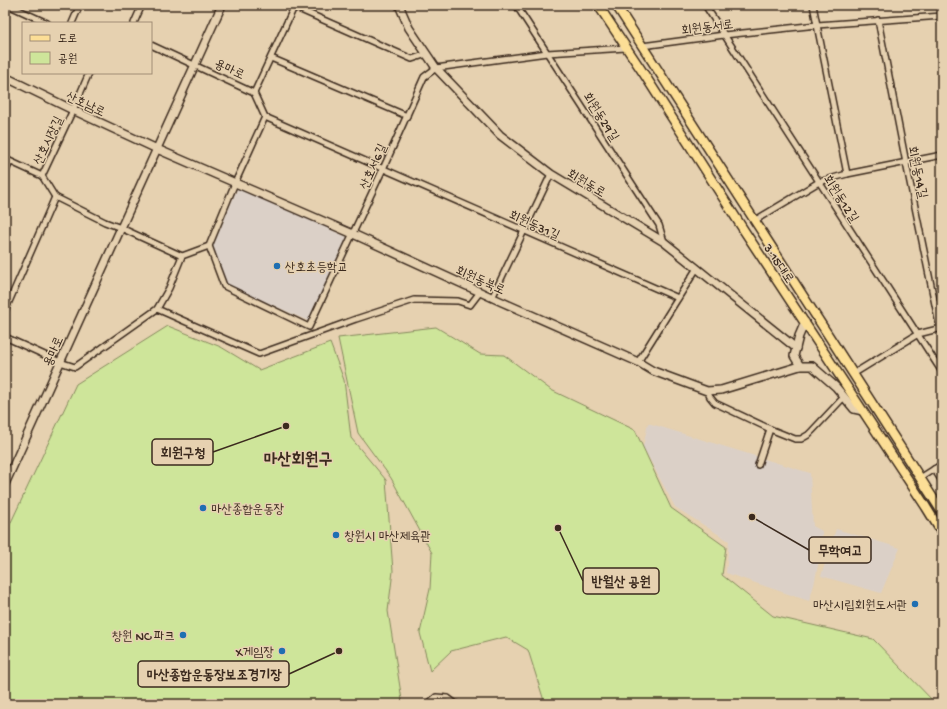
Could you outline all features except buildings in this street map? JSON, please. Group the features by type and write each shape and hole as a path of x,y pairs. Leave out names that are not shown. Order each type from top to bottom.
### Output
{"main road":[{"name":"용마로","path":"5,484 222,5"},
{"name":"회원동로","path":"399,5 409,28 436,68 500,135 551,174 664,242 796,348"},
{"name":"3·15대로","path":"598,5 942,533"},
{"name":"3·15대로","path":"616,5 942,512"},
{"name":"산호남로","path":"5,77 157,149"},
{"name":"회원동북로","path":"157,149 353,234 492,298 638,362 653,371 707,392"},
{"path":"800,366 794,356 799,336 805,322"},
{"path":"707,392 721,390 800,366 812,366 836,387 854,409 863,411"}],"street":[{"path":"8,5 45,22"},
{"path":"72,22 80,5"},
{"path":"134,22 142,5"},
{"name":"회원동29길","path":"516,5 659,225 664,242"},
{"name":"회원동12길","path":"705,5 942,372"},
{"path":"814,5 847,174"},
{"path":"316,333 309,327 224,286 209,246 235,183 265,117 254,93 295,6 412,59 427,54"},
{"name":"회원동서로","path":"642,46 817,25 942,16"},
{"name":"회원동14길","path":"878,20 906,163 941,328"},
{"path":"152,45 195,65"},
{"path":"436,68 547,53 626,48"},
{"path":"271,58 407,116"},
{"name":"용마로","path":"195,65 254,93"},
{"name":"산호서6길","path":"309,327 424,77 436,68"},
{"name":"산호시장길","path":"55,197 42,176 90,74"},
{"name":"회원동31길","path":"265,117 678,298"},
{"path":"754,221 819,182 847,174 942,155"},
{"path":"5,173 8,160 42,176"},
{"path":"492,298 551,174"},
{"path":"5,311 55,197 105,222 182,256 209,246"},
{"path":"5,337 75,368 157,309 169,288 182,256"},
{"path":"638,362 696,268"},
{"path":"157,309 259,354 414,300 458,301 470,305 480,292"},
{"path":"853,374 918,334 941,328"},
{"path":"707,392 715,403 795,439 801,439 808,435 844,397"},
{"path":"758,465 770,429"},
{"path":"920,478 942,464"},
{"path":"934,469 942,481"},
{"path":"428,704 436,697 448,698 456,704"}],"shaded area":[{"name":"산호초등학교","path":"238,187 347,237 308,321 226,284 213,246"},
{"path":"648,423 810,473 813,526 822,531 822,545 814,585 809,601 726,573 729,541 675,507 643,447"},
{"path":"836,529 900,548 881,593 821,576"}],"green space":[{"name":"마산종합운동장","path":"168,326 221,347 259,370 330,343 344,380 351,438 386,480 393,571 388,611 402,700 399,704 5,704 5,535 76,384"},
{"path":"436,327 480,354 504,355 551,390 635,430 671,508 726,547 722,575 773,616 873,639 936,704 545,704 528,650 506,637 451,651 430,671 420,633 430,589 432,553 391,478 358,433 338,338"}],"place":[{"name":"산호초등학교","path":"277,266"},
{"name":"회원구청","path":"286,426"},
{"name":"마산종합운동장","path":"203,508"},
{"name":"무학여고","path":"752,517"},
{"name":"반월산 공원","path":"558,528"},
{"name":"창원시 마산제육관","path":"336,535"},
{"name":"마산시립회원도서관","path":"915,604"},
{"name":"창원 NC 파크","path":"183,635"},
{"name":"X게임장","path":"282,651"},
{"name":"마산종합운동장보조경기장","path":"339,651"}],"district":[{"name":"마산회원구","path":"298,458"}]}
